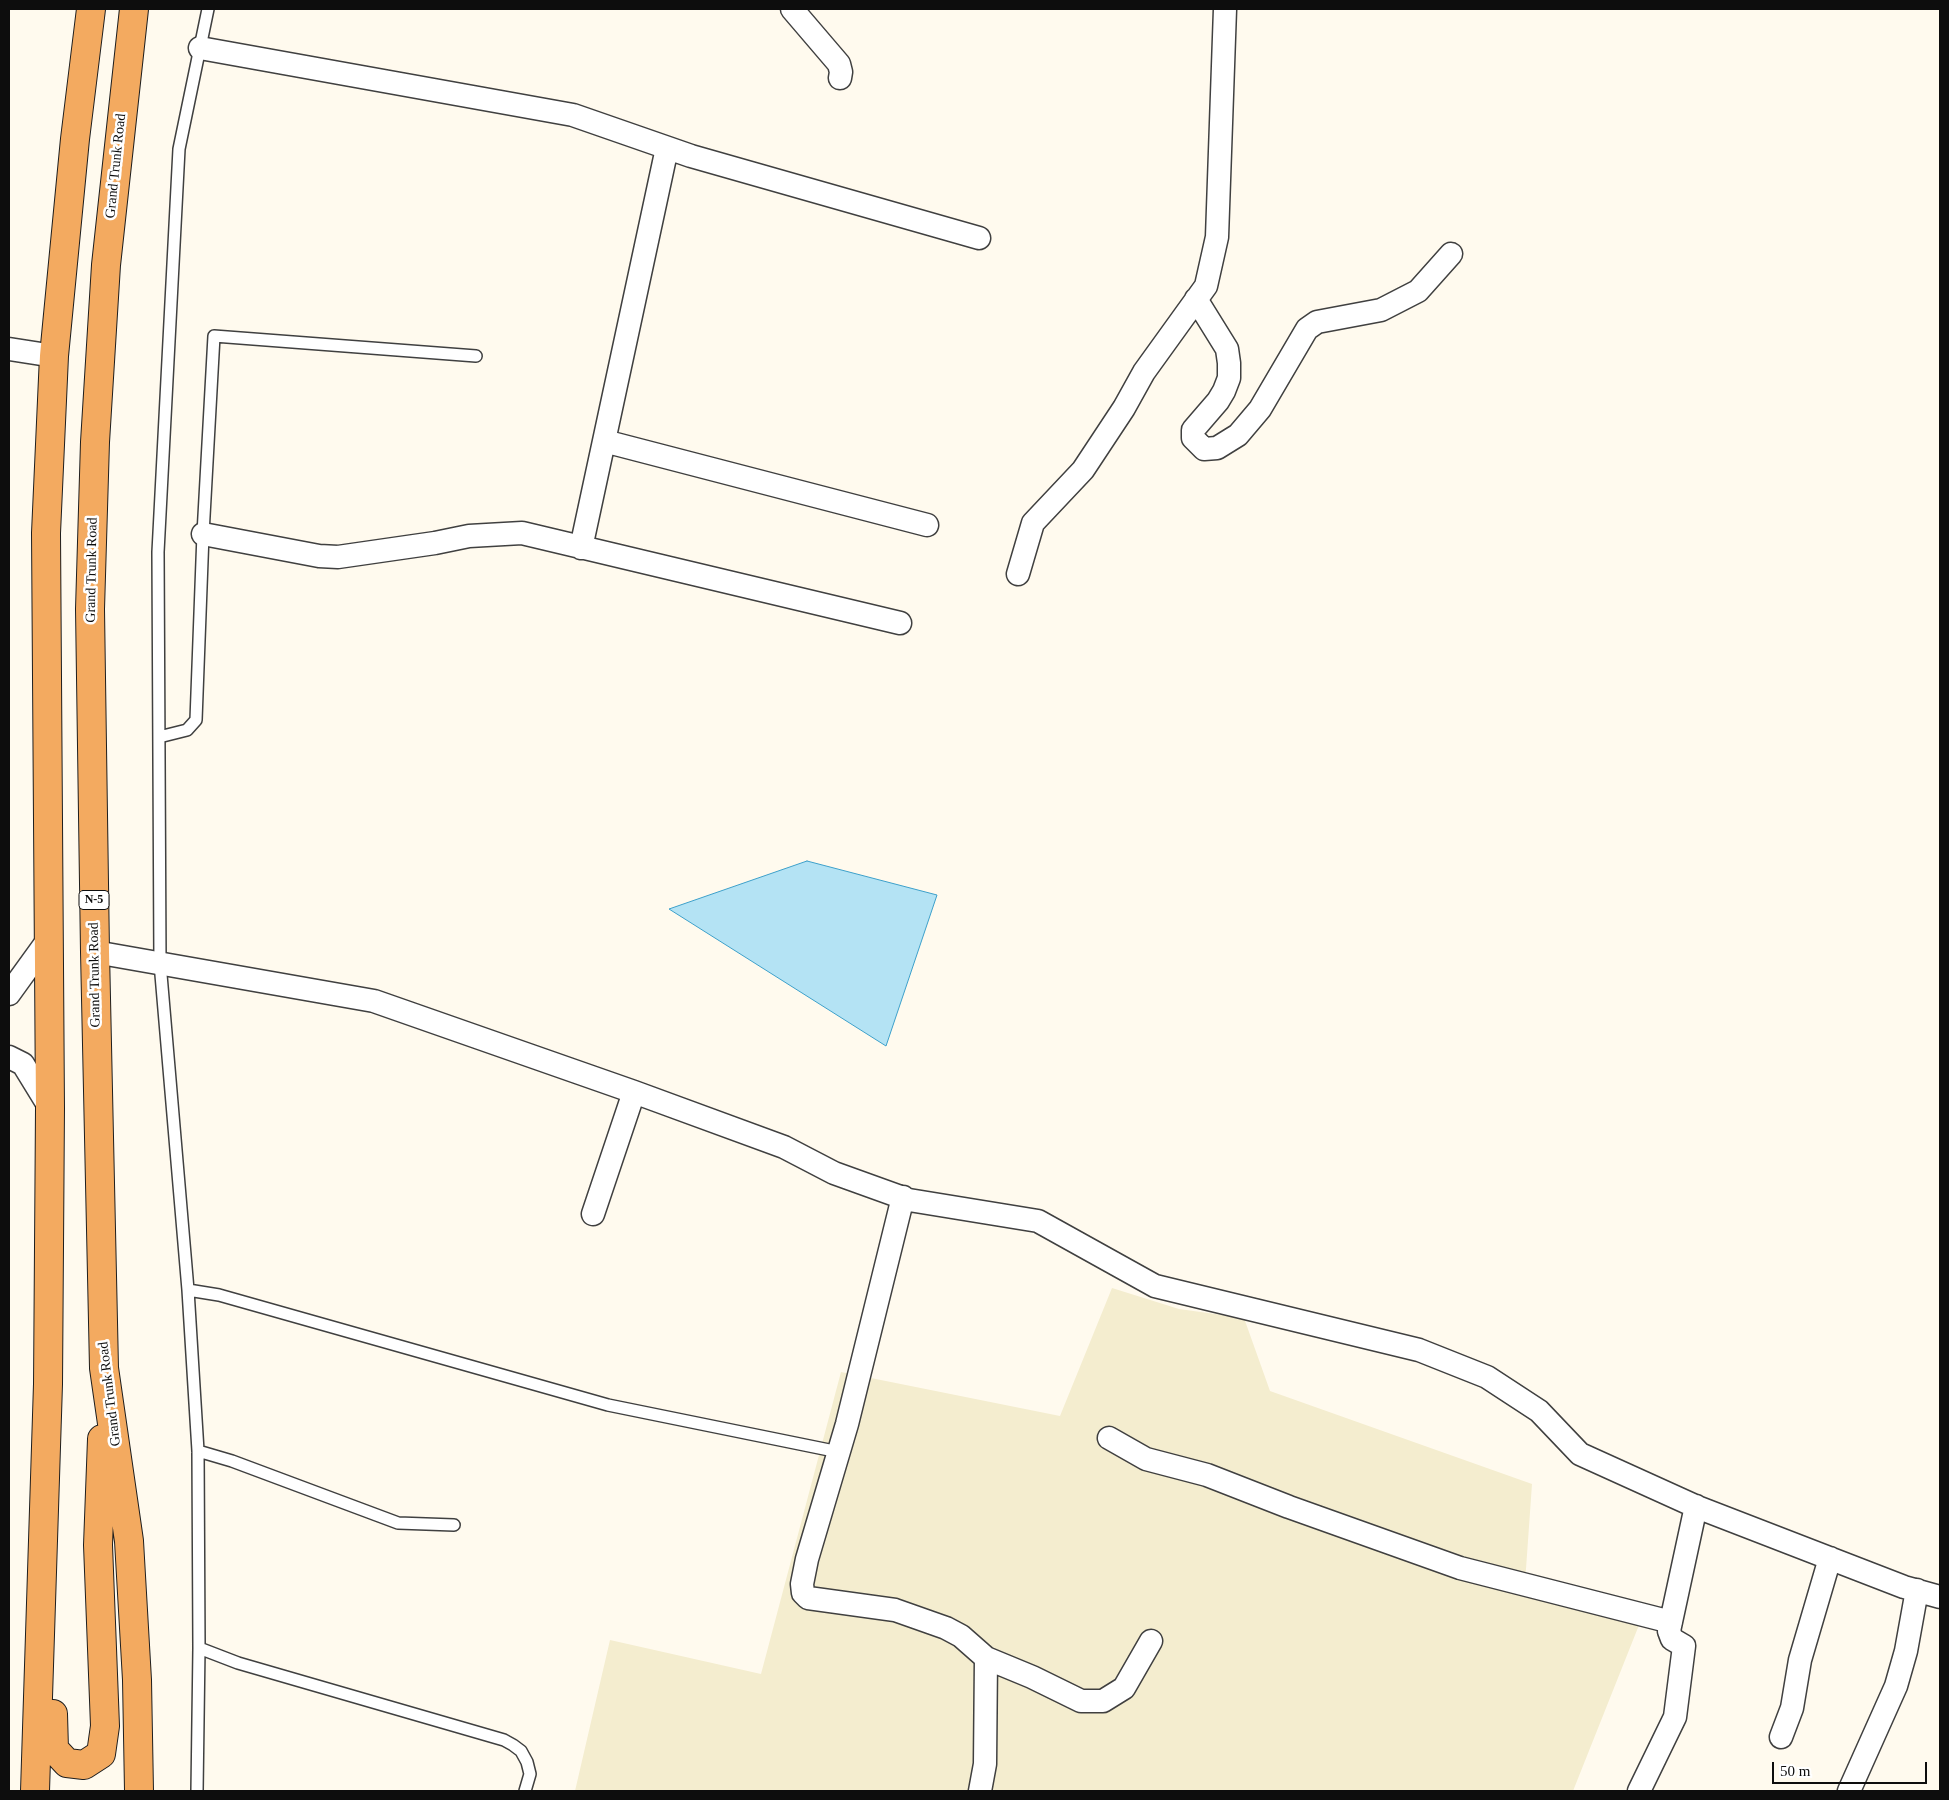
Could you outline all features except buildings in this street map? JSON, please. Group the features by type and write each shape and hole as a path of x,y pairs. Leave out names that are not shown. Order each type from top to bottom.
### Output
{"highway":[{"path":"35,1791 48,1384 50,1108 46,533 54,356 75,139 91,9"},
{"name":"Grand Trunk Road","path":"134,9 106,264 94,442 90,609 94,952 104,1368 128,1541 137,1680 140,1791"},
{"path":"48,1384 57,1489 54,1749 67,1763 84,1766 101,1754 105,1726 98,1545 104,1368"}],"street":[{"path":"792,9 839,64 840,78"},
{"path":"1018,574 1033,523 1083,470 1124,408 1144,372 1206,286 1216,237 1225,9"},
{"path":"200,48 573,115 668,148 979,238"},
{"path":"581,548 668,148"},
{"path":"1196,299 1227,350 1229,363 1229,378 1224,390 1218,401 1193,430 1193,438 1204,449 1217,448 1238,435 1260,409 1307,330 1317,322 1381,310 1418,291 1451,254"},
{"path":"9,349 54,356"},
{"path":"604,441 927,525"},
{"path":"203,534 319,556 338,557 435,543 469,536 522,533 900,623"},
{"path":"9,994 48,940"},
{"path":"94,952 374,1001 784,1147 834,1173 903,1197 955,1208 1038,1220 1155,1286 1419,1350 1487,1377 1509,1391 1539,1411 1580,1454 1696,1506 1830,1558 1940,1597"},
{"path":"9,1057 23,1064 50,1108"},
{"path":"594,1214 634,1092"},
{"path":"903,1197 847,1424 806,1559 802,1584 803,1593 808,1598 895,1610 946,1628 961,1636 986,1658 1032,1677 1081,1701 1103,1701 1124,1688 1151,1641"},
{"path":"1109,1438 1146,1459 1208,1475 1289,1507 1460,1568 1671,1622"},
{"path":"1639,1791 1675,1717 1684,1646 1670,1636 1671,1622 1696,1506"},
{"path":"1782,1737 1792,1708 1800,1660 1830,1558"},
{"path":"1850,1791 1896,1686 1906,1651 1917,1590"},
{"path":"980,1791 985,1764 986,1658"}],"lane":[{"path":"197,1791 199,1648 198,1451 188,1290 160,963 158,552 179,149 208,9"},
{"path":"159,737 188,730 196,720 203,534 214,336 476,356"},
{"path":"188,1290 219,1295 608,1405 839,1452"},
{"path":"198,1451 232,1461 398,1523 454,1525"},
{"path":"199,1648 238,1662 504,1740 521,1751 527,1762 530,1774 525,1791"}],"shaded area":[{"path":"1112,1288 1179,1309 1244,1318 1270,1391 1532,1484 1525,1583 1643,1615 1573,1791 575,1791 610,1640 761,1674 841,1372 1060,1416"}],"water":[{"path":"807,861 937,895 886,1046 669,909"}]}
